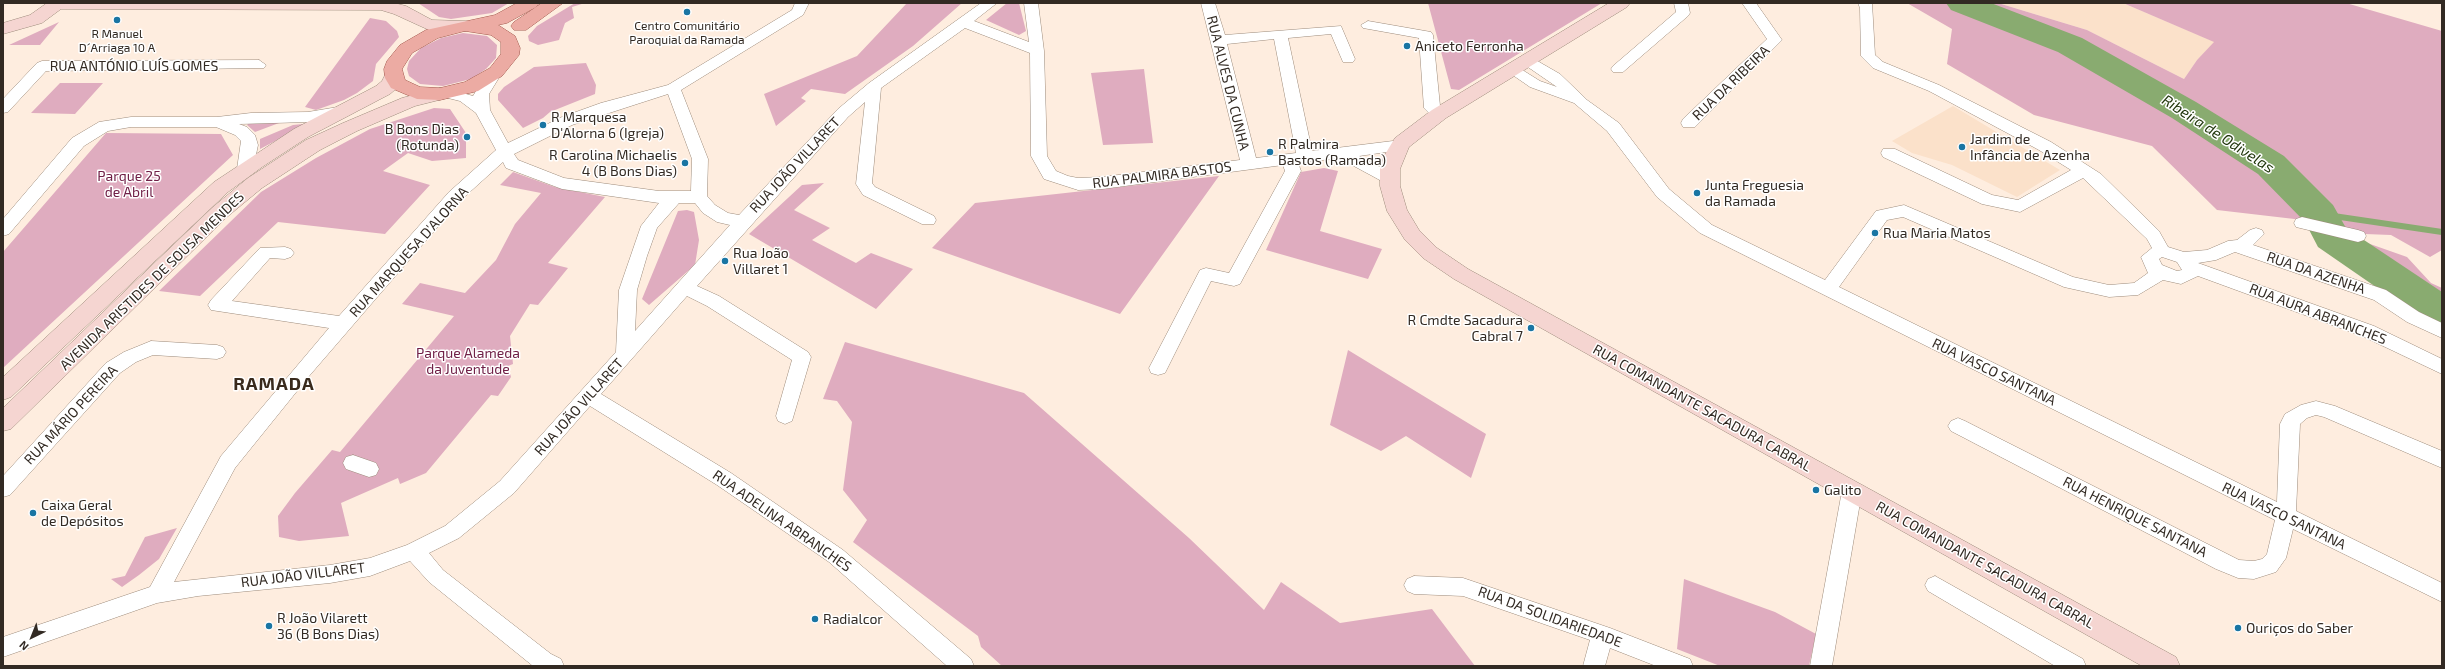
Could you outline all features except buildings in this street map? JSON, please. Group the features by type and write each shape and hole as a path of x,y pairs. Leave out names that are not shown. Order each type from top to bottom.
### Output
{"main road":[{"path":"403,52 432,34 501,19 530,3"},
{"path":"510,42 514,33 522,24 554,3"},
{"path":"1401,145 1439,114 1621,3"},
{"path":"3,29 36,19 57,4 382,5 404,13 429,24 468,26 496,30 505,35 510,42 511,48 508,58 492,76 471,87 443,94 422,94 405,89 398,84 393,75 395,63 409,43 413,30 404,13"},
{"name":"AVENIDA ARISTIDES DE SOUSA MENDES","path":"3,391 207,199 245,169 301,133 382,90 391,83 393,75"},
{"name":"AVENIDA ARISTIDES DE SOUSA MENDES","path":"3,422 220,212 255,183 307,149 350,127 409,102 443,94"},
{"name":"RUA COMANDANTE SACADURA CABRAL","path":"1401,145 1392,160 1389,179 1392,196 1402,220 1421,244 1444,263 2167,666"}],"street":[{"name":"RUA MARQUESA D'ALORNA","path":"157,594 228,462 303,370 345,324 455,196 504,152 568,121 606,107 673,88 798,12 802,3"},
{"name":"RUA JOÃO VILLARET","path":"3,647 157,594 198,587 350,572 414,551 452,532 507,487 625,354 686,288 743,222 844,113 874,86 990,3"},
{"name":"RUA PALMIRA BASTOS","path":"1031,3 1037,51 1039,156 1043,166 1050,175 1064,181 1078,184 1102,183 1288,159 1344,154 1401,145"},
{"name":"RUA ALVES DA CUNHA","path":"1208,3 1219,40 1249,164"},
{"path":"1618,69 1682,13 1681,3"},
{"name":"RUA DA RIBEIRA","path":"1689,123 1775,40 1749,3"},
{"path":"1865,3 1867,8 1868,56 1878,65 1934,88 2045,146 2095,178 2153,235 2162,251 2150,256 2152,264 2160,273 2181,278 2190,274 2187,262"},
{"path":"964,22 1037,51"},
{"path":"1368,25 1426,35 1432,108 1439,114"},
{"path":"1219,40 1336,29 1348,59"},
{"path":"1280,34 1305,157"},
{"name":"RUA VASCO SANTANA","path":"1519,65 1535,84 1582,103 1613,127 1655,185 1692,219 1733,243 2286,518 2442,593"},
{"name":"RUA ANTÓNIO LUÍS GOMES","path":"3,108 42,66 259,66"},
{"path":"492,76 481,94 482,110 512,164 521,169 562,183 659,198 699,197"},
{"path":"874,86 863,176 864,184 869,191 928,220"},
{"path":"673,88 700,158 699,197 709,209 723,218 743,222"},
{"path":"443,94 465,97 482,110"},
{"path":"3,230 68,152 85,136 105,126 130,122 217,122 251,118 308,117 344,111"},
{"path":"217,122 241,131 249,140 250,145 245,169"},
{"path":"1889,153 1988,200 2020,206 2082,170"},
{"path":"1344,154 1389,179"},
{"path":"1158,368 1206,274 1234,280 1293,171 1288,159"},
{"name":"RUA JOÃO VILLARET","path":"625,354 628,290 638,256 648,226 662,208 675,197"},
{"path":"1828,290 1882,215 1904,211 2070,283 2109,291 2138,289 2160,273"},
{"path":"2302,223 2358,236"},
{"path":"2240,247 2256,234"},
{"name":"RUA DA AZENHA","path":"2187,262 2210,256 2234,245 2380,294 2412,317 2442,331"},
{"name":"RUA AURA ABRANCHES","path":"2162,251 2187,262 2368,331 2442,367"},
{"path":"285,252 266,252 217,305 345,324"},
{"path":"686,288 713,301 802,357 785,416"},
{"name":"RUA MÁRIO PEREIRA","path":"3,489 113,368 130,357 151,348 217,352"},
{"name":"RUA ADELINA ABRANCHES","path":"588,396 724,479 836,556 963,666"},
{"name":"RUA HENRIQUE SANTANA","path":"1958,426 2238,569 2254,570 2269,566 2276,558 2286,518 2290,424 2292,419 2301,412 2316,408 2328,411 2442,460"},
{"path":"1821,666 1852,491"},
{"path":"414,551 436,576 543,662 553,666"},
{"name":"RUA DA SOLIDARIEDADE","path":"1414,585 1463,587 1602,635 1682,666"},
{"path":"1935,585 2075,666"},
{"path":"1594,666 1602,635"}],"shaded area":[{"path":"1998,3 2123,3 2215,42 2197,60 2184,79 2087,30"},
{"name":"Jardim de Infância de Azenha","path":"1953,106 2060,170 2017,197 1952,165 1912,153 1892,141"}],"green space":[{"path":"418,3 509,3 492,13 451,19 439,17"},
{"path":"575,3 585,3 572,7 574,18 565,23 559,40 538,45 529,41 528,36 537,26"},
{"path":"907,3 962,3 913,46 845,94 811,89 801,98 806,101 776,126 764,94 857,56"},
{"path":"1007,3 1019,3 1026,31 1019,35 986,20"},
{"path":"1428,3 1602,3 1459,90 1451,89"},
{"path":"1907,3 1998,3 2087,30 2184,79 2197,60 2214,42 2123,3 2346,3 2442,31 2442,250 2430,257 2391,235 2339,233 2407,257 2431,283 2442,288 2442,326 2429,320 2336,254 2303,220 2217,210 2152,146 2034,115 1947,64 1952,29"},
{"path":"370,18 386,21 397,31 399,37 376,64 373,81 357,93 344,100 316,110 305,107"},
{"path":"59,22 40,45 9,45"},
{"path":"463,33 487,36 497,45 496,58 486,69 471,79 443,86 420,84 409,76 407,69 409,61 421,48 441,38"},
{"path":"586,63 596,85 595,94 550,112 543,118 523,128 498,100 498,94 504,87 534,67"},
{"path":"1144,69 1153,143 1103,145 1091,73"},
{"path":"60,83 103,83 75,114 31,113"},
{"path":"434,108 450,109 466,133 466,158 432,161 408,153 383,171 430,185 385,234 278,222 200,296 159,291 261,192 316,158 370,129"},
{"path":"249,123 279,123 255,132 247,125"},
{"path":"303,124 302,127 260,149 260,139 293,125"},
{"name":"Parque 25 de Abril","path":"106,133 221,134 233,155 3,368 3,252"},
{"path":"1324,168 1338,171 1320,231 1382,249 1368,279 1266,250 1301,172"},
{"name":"Parque Alameda da Juventude","path":"513,172 555,187 605,197 548,263 568,268 538,305 530,304 510,336 513,364 508,366 511,377 498,396 491,395 426,473 400,484 398,478 341,503 349,536 299,541 279,537 278,516 295,493 332,450 340,452 454,316 402,304 420,283 465,293 496,260 515,224 541,193 500,185"},
{"path":"1219,176 1120,314 932,248 975,203"},
{"path":"824,183 794,210 830,228 812,240 856,263 871,253 913,269 876,309 749,234 802,185"},
{"path":"687,210 694,212 699,240 695,265 649,305 642,299 678,211"},
{"path":"845,342 1024,393 1189,538 1264,610 1281,582 1340,623 1432,609 1475,666 1002,666 981,647 978,636 853,542 867,520 843,490 852,422 837,401 823,399"},
{"path":"1348,350 1486,434 1471,478 1406,436 1381,451 1330,425"},
{"path":"177,528 159,559 139,575 122,587 111,579 125,576 145,537"},
{"path":"1684,579 1775,612 1816,634 1809,666 1720,666 1677,649"}],"waterway":[{"name":"Ribeira de Odivelas","path":"1962,3 2070,45 2184,110 2271,165 2320,214 2332,237 2442,312"},
{"path":"2320,214 2442,232"}],"place":[{"name":"Centro Comunitário Paroquial da Ramada","path":"687,12"},
{"name":"R Manuel D´Arriaga 10 A","path":"117,20"},
{"name":"Aniceto Ferronha","path":"1407,46"},
{"name":"R Marquesa D'Alorna 6 (Igreja)","path":"543,125"},
{"name":"B Bons Dias (Rotunda)","path":"467,137"},
{"name":"Jardim de Infância de Azenha","path":"1962,147"},
{"name":"R Palmira Bastos (Ramada)","path":"1270,152"},
{"name":"R Carolina Michaelis 4 (B Bons Dias)","path":"685,163"},
{"name":"Junta Freguesia da Ramada","path":"1697,193"},
{"name":"Rua Maria Matos","path":"1875,233"},
{"name":"Rua João Villaret 1","path":"725,261"},
{"name":"R Cmdte Sacadura Cabral 7","path":"1531,328"},
{"name":"Galito","path":"1816,490"},
{"name":"Caixa Geral de Depósitos","path":"33,513"},
{"name":"Radialcor","path":"815,619"},
{"name":"R João Vilarett 36 (B Bons Dias)","path":"269,626"},
{"name":"Ouriços do Saber","path":"2238,628"}],"district":[{"name":"RAMADA","path":"274,384"}]}
